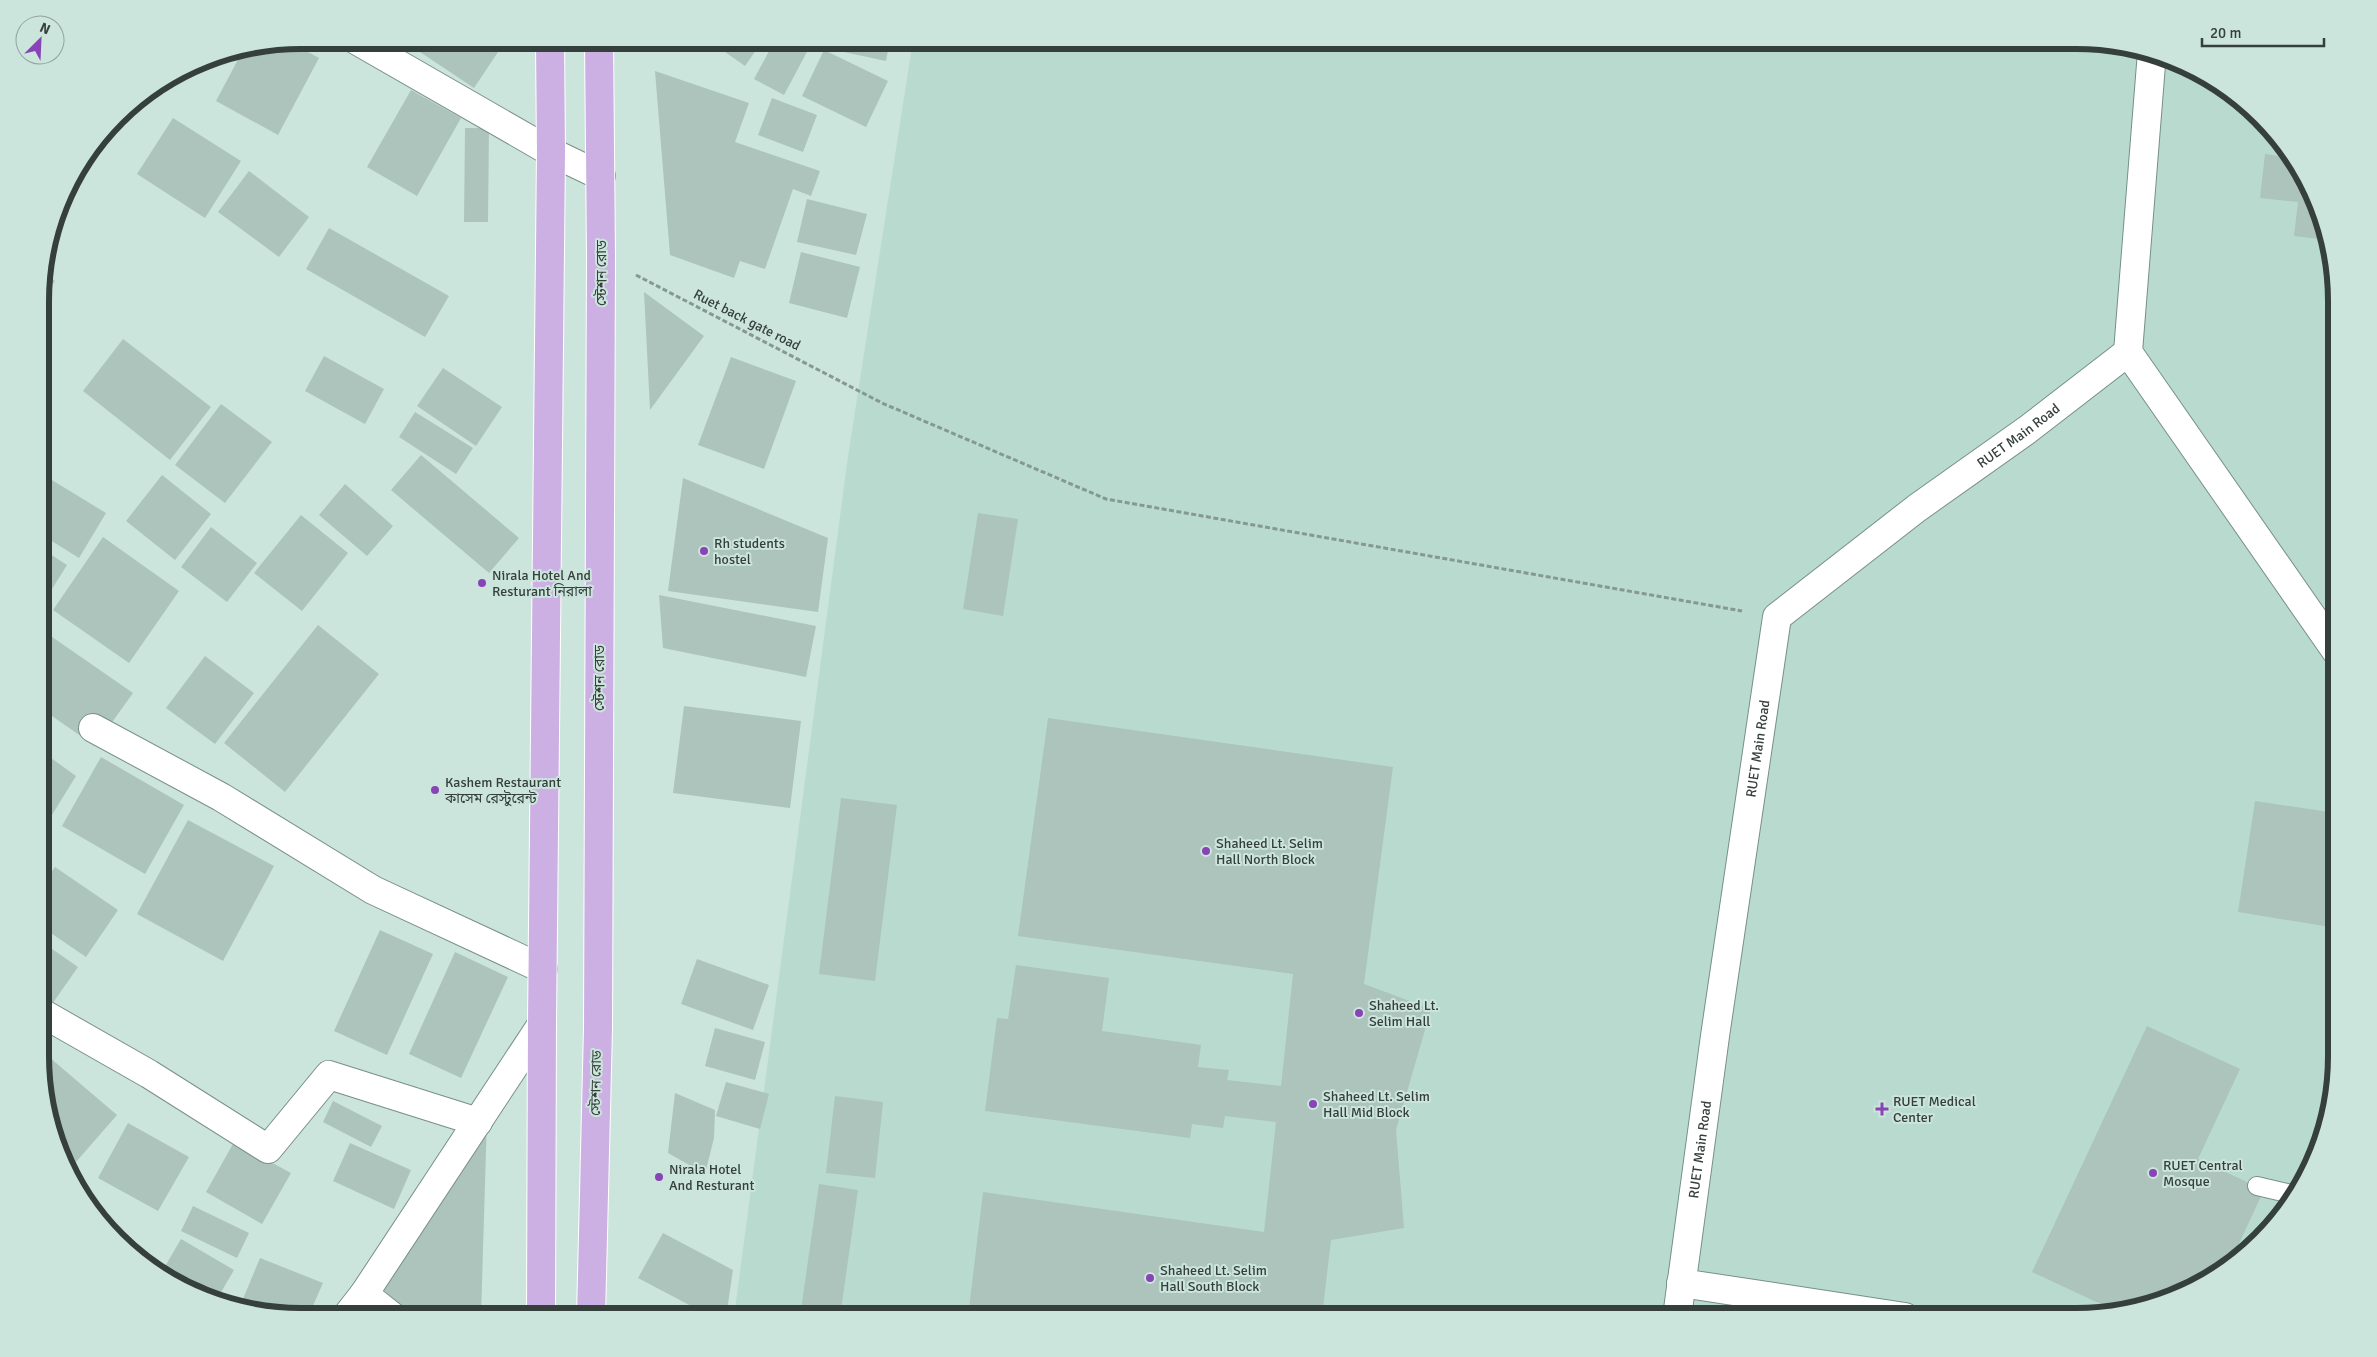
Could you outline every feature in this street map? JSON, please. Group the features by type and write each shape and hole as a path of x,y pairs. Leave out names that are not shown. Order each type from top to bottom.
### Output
{"main road":[{"path":"541,1308 551,152 550,49"},
{"name":"স্টেশন রোড","path":"591,1308 598,1028 601,258 598,49"}],"street":[{"path":"372,49 551,152 601,176"},
{"path":"2151,60 2128,352 2328,640"},
{"name":"RUET Main Road","path":"1678,1308 1777,618 1917,508 2027,430 2128,352"},
{"path":"94,728 221,797 373,890 543,969"},
{"path":"49,1018 149,1074 268,1149 329,1075 478,1122"},
{"path":"353,1308 542,1024"},
{"path":"1681,1283 1851,1308"},
{"path":"364,1294 382,1308"}],"lane":[{"path":"2257,1186 2288,1193"}],"path":[{"name":"Ruet back gate road","path":"601,258 882,403 1106,499 1777,618"}],"shaded area":[{"path":"912,49 2093,49 2142,57 2188,75 2216,91 2242,111 2266,135 2286,161 2302,189 2315,220 2320,235 2328,284 2328,1073 2320,1122 2302,1168 2286,1196 2266,1222 2242,1246 2216,1266 2188,1282 2157,1295 2142,1300 2093,1308 735,1308 848,456"}],"building":[{"path":"284,49 303,49 319,58 278,135 216,101 240,56"},
{"path":"416,49 500,49 474,88"},
{"path":"721,49 757,49 745,66"},
{"path":"770,49 808,49 784,95 754,79"},
{"path":"830,49 888,49 886,61"},
{"path":"824,50 888,81 866,127 802,96"},
{"path":"655,71 749,103 735,142 820,171 811,196 793,189 765,269 740,261 734,278 670,255"},
{"path":"411,90 461,118 417,196 367,167"},
{"path":"772,98 817,115 803,152 758,135"},
{"path":"173,118 241,161 205,218 137,174"},
{"path":"465,128 489,128 488,222 464,222"},
{"path":"2265,154 2283,156 2295,175 2309,204 2321,239 2294,236 2298,202 2260,198"},
{"path":"249,171 309,217 279,257 218,212"},
{"path":"807,199 867,214 856,255 797,242"},
{"path":"329,228 449,296 425,337 306,269"},
{"path":"801,252 860,267 847,318 789,303"},
{"path":"50,277 55,281 49,288"},
{"path":"644,292 704,336 650,410"},
{"path":"123,339 211,407 170,460 83,391"},
{"path":"324,356 384,389 365,424 305,391"},
{"path":"731,357 796,381 764,469 698,445"},
{"path":"443,368 502,407 476,446 417,406"},
{"path":"221,404 272,442 225,503 175,465"},
{"path":"415,412 473,448 456,474 399,437"},
{"path":"421,455 519,538 489,573 391,490"},
{"path":"162,475 211,514 175,560 126,521"},
{"path":"49,478 106,513 79,558 49,539"},
{"path":"683,478 828,538 818,612 668,591"},
{"path":"345,484 393,526 367,556 319,515"},
{"path":"978,513 1018,519 1003,616 963,609"},
{"path":"301,515 348,553 302,611 254,573"},
{"path":"211,527 257,563 227,602 181,567"},
{"path":"103,537 179,591 129,663 53,610"},
{"path":"49,553 67,565 49,594"},
{"path":"659,595 816,626 806,677 663,648"},
{"path":"318,625 379,674 285,792 224,743"},
{"path":"49,635 133,693 95,746 49,714"},
{"path":"205,656 254,693 215,744 166,708"},
{"path":"684,706 801,721 790,808 673,793"},
{"name":"Shaheed Lt. Selim Hall","path":"1048,718 1393,767 1364,984 1431,1009 1396,1130 1404,1228 1331,1240 1323,1308 969,1308 983,1192 1264,1232 1276,1122 1225,1116 1223,1128 1192,1124 1190,1138 985,1111 997,1018 1008,1019 1016,965 1109,978 1102,1031 1201,1045 1198,1067 1229,1070 1227,1080 1281,1086 1293,974 1018,936"},
{"path":"101,757 184,805 145,874 62,826"},
{"path":"51,758 76,776 49,820 49,759"},
{"path":"841,798 897,805 875,981 819,974"},
{"path":"2255,801 2328,812 2328,927 2238,912"},
{"path":"188,820 274,866 223,961 137,914"},
{"path":"55,867 118,910 86,957 49,932 49,875"},
{"path":"380,930 433,954 387,1055 334,1031"},
{"path":"49,947 78,967 49,1006"},
{"path":"455,952 508,977 461,1078 409,1054"},
{"path":"697,959 769,985 753,1030 681,1004"},
{"name":"RUET Central Mosque","path":"2147,1026 2240,1069 2198,1159 2264,1190 2235,1252 2202,1275 2173,1289 2142,1300 2106,1306 2032,1272"},
{"path":"715,1028 765,1042 755,1080 705,1066"},
{"path":"49,1057 117,1115 74,1165 57,1122 49,1073"},
{"path":"726,1082 769,1094 760,1129 716,1116"},
{"path":"675,1093 715,1110 714,1138 705,1174 668,1153"},
{"path":"835,1096 883,1102 875,1178 826,1173"},
{"path":"333,1101 382,1126 371,1147 323,1122"},
{"path":"487,1117 481,1308 404,1308 380,1287"},
{"path":"128,1123 189,1157 158,1211 98,1178"},
{"path":"234,1142 291,1173 262,1224 206,1192"},
{"path":"350,1143 411,1170 394,1209 333,1181"},
{"path":"819,1184 858,1190 841,1308 801,1308"},
{"path":"193,1206 249,1233 237,1258 181,1231"},
{"path":"663,1233 733,1270 727,1308 695,1308 638,1278"},
{"path":"181,1239 234,1270 220,1295 189,1282 164,1268"},
{"path":"260,1258 323,1283 312,1308 268,1306 243,1299"}],"place":[{"name":"Rh students hostel","path":"704,551"},
{"name":"Nirala Hotel And Resturant নিরালা","path":"482,583"},
{"name":"Kashem Restaurant কাসেম রেস্টুরেন্ট","path":"435,790"},
{"name":"Shaheed Lt. Selim Hall North Block","path":"1206,851"},
{"name":"Shaheed Lt. Selim Hall","path":"1359,1013"},
{"name":"Shaheed Lt. Selim Hall Mid Block","path":"1313,1104"},
{"name":"RUET Medical Center","path":"1882,1109"},
{"name":"RUET Central Mosque","path":"2153,1173"},
{"name":"Nirala Hotel And Resturant","path":"659,1177"},
{"name":"Shaheed Lt. Selim Hall South Block","path":"1150,1278"}]}
